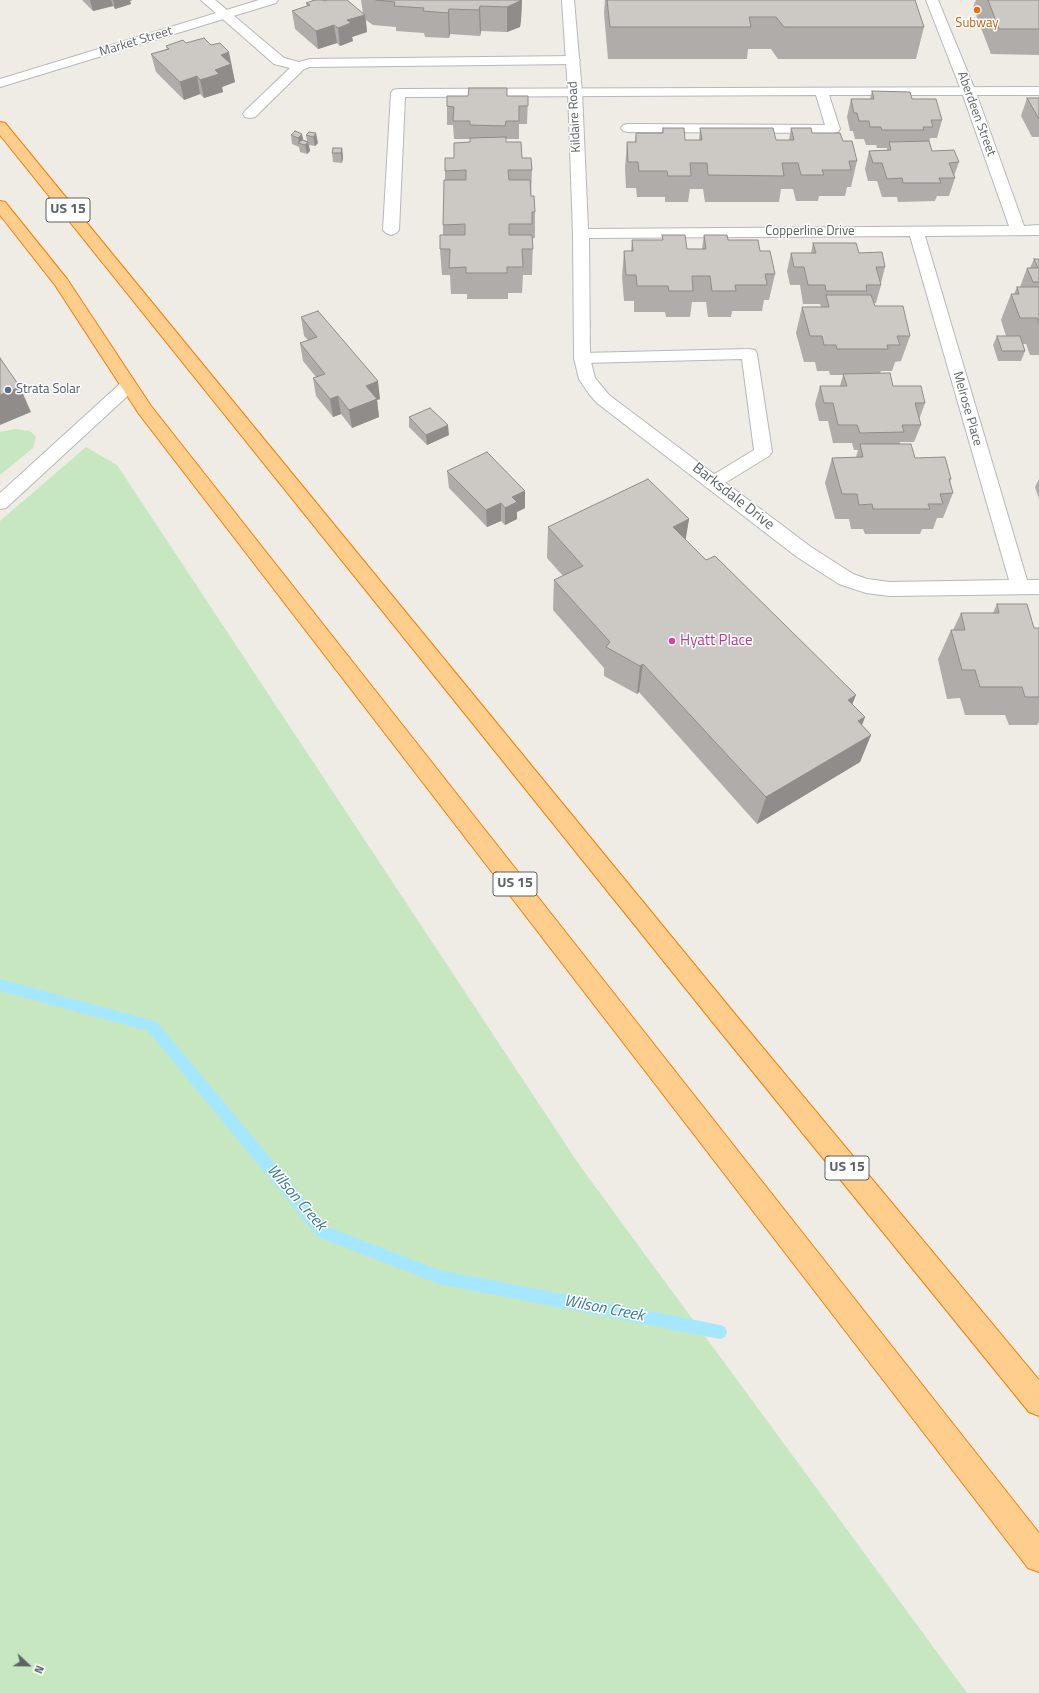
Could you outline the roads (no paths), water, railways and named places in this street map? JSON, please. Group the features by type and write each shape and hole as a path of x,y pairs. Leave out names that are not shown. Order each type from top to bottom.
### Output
{"highway":[{"name":"US 15","path":"0,126 623,891 730,1027 1039,1402"},
{"name":"US 15","path":"0,205 61,282 128,386 1039,1558"}],"street":[{"path":"207,0 279,61 299,66"},
{"name":"Market Street","path":"0,83 272,0"},
{"name":"Kildaire Road","path":"568,0 575,92 581,234"},
{"name":"Aberdeen Street","path":"932,0 968,90 1018,230"},
{"path":"250,114 299,66 310,63 573,60"},
{"path":"391,230 398,93 1039,90"},
{"path":"628,128 833,129 821,91"},
{"name":"Copperline Drive","path":"581,234 1039,230"},
{"name":"Melrose Place","path":"916,231 1020,587"},
{"name":"Barksdale Drive","path":"581,234 582,358 587,379 603,399 804,552 846,579 866,586 890,589 1039,587"},
{"path":"582,358 613,359 749,354 764,452 714,482"},
{"path":"0,503 128,386"}],"waterway":[{"name":"Wilson Creek","path":"0,985 152,1026 323,1232 439,1277 720,1332"}],"place":[{"name":"Subway","path":"977,10"},
{"name":"Strata Solar","path":"8,390"},
{"name":"Hyatt Place","path":"672,641"}]}
